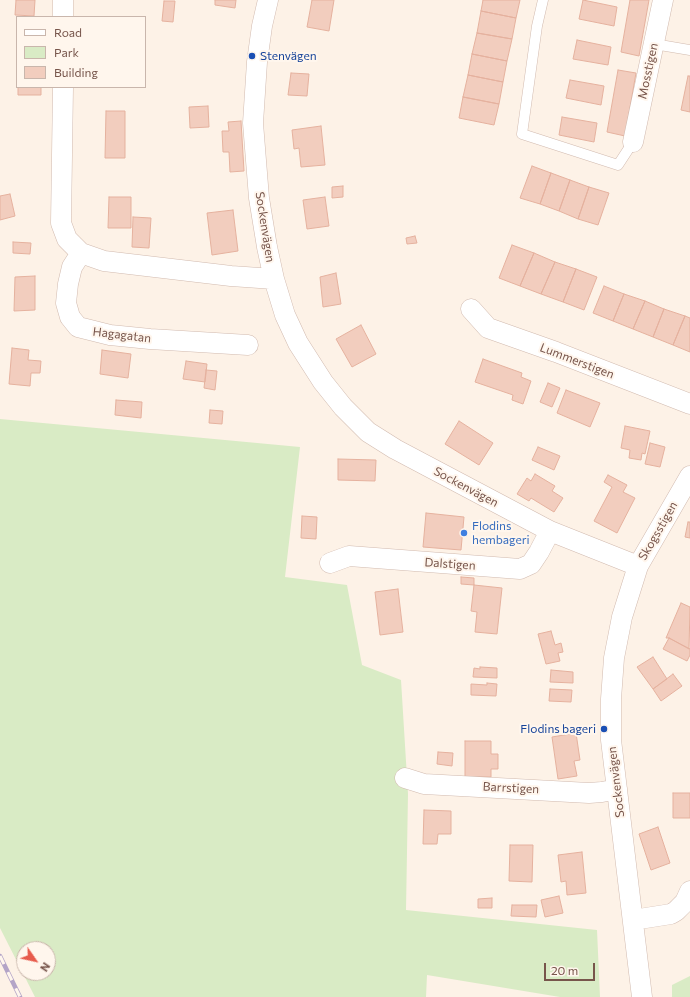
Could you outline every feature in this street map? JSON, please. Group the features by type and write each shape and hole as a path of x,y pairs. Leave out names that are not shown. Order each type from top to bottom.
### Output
{"street":[{"path":"63,0 63,16"},
{"name":"Sockenvägen","path":"268,0 262,26 257,62 253,123 259,198 267,248 274,279 285,315 298,343 327,387 343,407 368,432 395,450 550,531 638,566 622,617 614,658 611,699 611,740 642,997"},
{"name":"Mosstigen","path":"633,142 663,0"},
{"path":"63,88 61,223 67,239 81,253 104,261 231,276 274,279"},
{"name":"Hagagatan","path":"81,253 72,267 66,303 70,317 78,327 110,335 150,339 248,344"},
{"name":"Lummerstigen","path":"471,309 488,328 556,352 690,404"},
{"name":"Skogsstigen","path":"638,566 690,476"},
{"name":"Dalstigen","path":"330,563 349,556 520,569 531,564 540,552 550,531"},
{"name":"Barrstigen","path":"405,778 424,784 589,793 617,789"},
{"path":"632,920 671,914 685,902 690,891"}],"lane":[{"path":"543,0 537,26 522,134 618,165 633,142"},
{"path":"654,44 690,50"}],"green space":[{"path":"0,419 300,447 285,577 347,585 362,665 401,680 408,794 406,910 597,930 600,997 560,997 427,975 426,997 35,997 27,981 56,981 56,941 16,941 16,960 0,928"},
{"path":"690,976 690,997 672,997 672,985"}],"building":[{"path":"16,0 35,0 34,16 15,15"},
{"path":"215,0 236,0 235,8 215,5"},
{"path":"312,0 334,0 329,31 307,27"},
{"path":"483,0 520,0 516,18 481,11"},
{"path":"583,0 617,7 614,26 579,19"},
{"path":"630,0 649,0 639,56 621,52"},
{"path":"164,1 175,1 173,22 162,21"},
{"path":"481,11 516,18 512,39 477,33"},
{"path":"477,33 512,39 507,61 472,54"},
{"path":"577,40 611,47 608,65 573,59"},
{"path":"472,54 507,61 503,82 468,75"},
{"path":"618,70 636,73 625,136 607,132"},
{"path":"291,73 309,74 307,96 288,95"},
{"path":"468,75 503,82 499,104 463,97"},
{"path":"688,76 690,76 690,112 681,110"},
{"path":"570,80 604,86 601,105 566,98"},
{"path":"18,88 41,88 41,95 18,95"},
{"path":"463,97 499,104 494,125 459,118"},
{"path":"208,106 209,127 190,128 189,107"},
{"path":"106,111 125,111 125,158 105,158"},
{"path":"562,117 597,123 594,142 559,135"},
{"path":"241,121 244,171 230,172 229,152 223,152 222,131 229,131 228,122"},
{"path":"321,126 325,165 301,167 299,148 294,149 292,130"},
{"path":"532,166 551,173 540,204 520,198"},
{"path":"551,173 570,180 559,211 540,204"},
{"path":"570,180 589,187 578,219 559,211"},
{"path":"343,186 343,197 332,198 332,187"},
{"path":"589,187 609,193 598,225 578,219"},
{"path":"10,194 15,216 0,220 0,196"},
{"path":"109,197 131,197 131,228 108,228"},
{"path":"325,197 329,226 307,229 303,200"},
{"path":"233,210 238,251 212,255 207,213"},
{"path":"133,217 151,218 149,248 132,247"},
{"path":"415,236 417,243 407,244 406,238"},
{"path":"13,242 31,243 30,254 13,253"},
{"path":"512,245 534,253 520,286 499,278"},
{"path":"534,253 555,262 541,294 520,286"},
{"path":"555,262 576,269 563,302 541,294"},
{"path":"576,269 597,277 584,310 563,302"},
{"path":"336,273 341,304 323,307 320,277"},
{"path":"35,276 35,310 14,311 15,277"},
{"path":"604,286 624,294 613,321 593,313"},
{"path":"624,294 645,301 633,329 613,321"},
{"path":"645,301 664,309 653,337 633,329"},
{"path":"664,309 685,316 673,345 653,337"},
{"path":"685,316 690,318 690,352 673,345"},
{"path":"361,325 376,354 352,367 336,339"},
{"path":"12,348 29,350 28,360 41,361 40,373 31,373 30,386 9,384"},
{"path":"102,350 131,354 128,378 100,374"},
{"path":"483,359 522,373 521,377 531,381 523,404 512,400 513,395 475,382"},
{"path":"186,361 207,364 205,382 183,379"},
{"path":"206,370 217,371 215,390 204,388"},
{"path":"548,383 560,388 552,407 540,402"},
{"path":"566,390 600,403 590,427 557,413"},
{"path":"116,400 142,402 141,418 115,415"},
{"path":"210,410 223,411 222,424 209,423"},
{"path":"459,421 493,443 479,465 445,444"},
{"path":"625,426 650,431 645,454 642,453 641,460 629,458 630,450 621,448"},
{"path":"650,443 665,447 660,467 645,464"},
{"path":"538,447 560,456 554,470 532,460"},
{"path":"338,459 376,460 375,481 338,480"},
{"path":"535,474 555,486 552,491 563,498 554,512 531,498 529,501 517,494 527,478 531,481"},
{"path":"608,475 627,485 623,492 635,498 617,533 594,521 612,487 604,482"},
{"path":"426,513 464,517 461,550 423,547"},
{"path":"302,516 317,517 316,539 301,538"},
{"path":"688,522 690,522 690,538 685,537"},
{"path":"461,577 474,578 474,585 461,584"},
{"path":"474,585 502,588 497,634 475,632 477,612 471,611"},
{"path":"398,589 403,632 380,635 375,592"},
{"path":"681,603 690,607 689,649 669,638 666,638"},
{"path":"551,631 555,645 561,643 563,652 558,653 560,661 546,664 538,634"},
{"path":"669,638 690,649 690,655 687,661 663,649"},
{"path":"653,657 667,679 653,689 637,667"},
{"path":"480,667 497,668 497,678 473,677 474,668 480,669"},
{"path":"551,670 573,672 573,683 550,682"},
{"path":"673,674 682,686 661,701 653,689"},
{"path":"487,683 497,684 496,696 471,695 471,684 487,685"},
{"path":"550,689 572,690 571,702 549,701"},
{"path":"576,733 580,760 574,761 577,776 558,779 552,737"},
{"path":"465,741 491,741 491,754 498,754 498,769 491,769 491,777 465,777"},
{"path":"438,752 453,753 452,766 437,764"},
{"path":"673,793 690,793 690,818 673,818"},
{"path":"424,810 451,811 451,834 438,834 437,844 423,844"},
{"path":"658,827 670,863 651,870 639,834"},
{"path":"510,845 533,845 532,882 509,881"},
{"path":"582,852 586,893 567,895 566,881 561,882 558,855"},
{"path":"559,896 563,913 545,917 541,900"},
{"path":"492,898 492,908 478,908 478,899"},
{"path":"512,905 537,905 536,917 511,916"}],"railway":[{"path":"0,956 20,997"}],"place":[{"name":"Stenvägen","path":"252,56"},
{"name":"Flodins hembageri","path":"464,533"},
{"name":"Flodins bageri","path":"604,729"}]}
